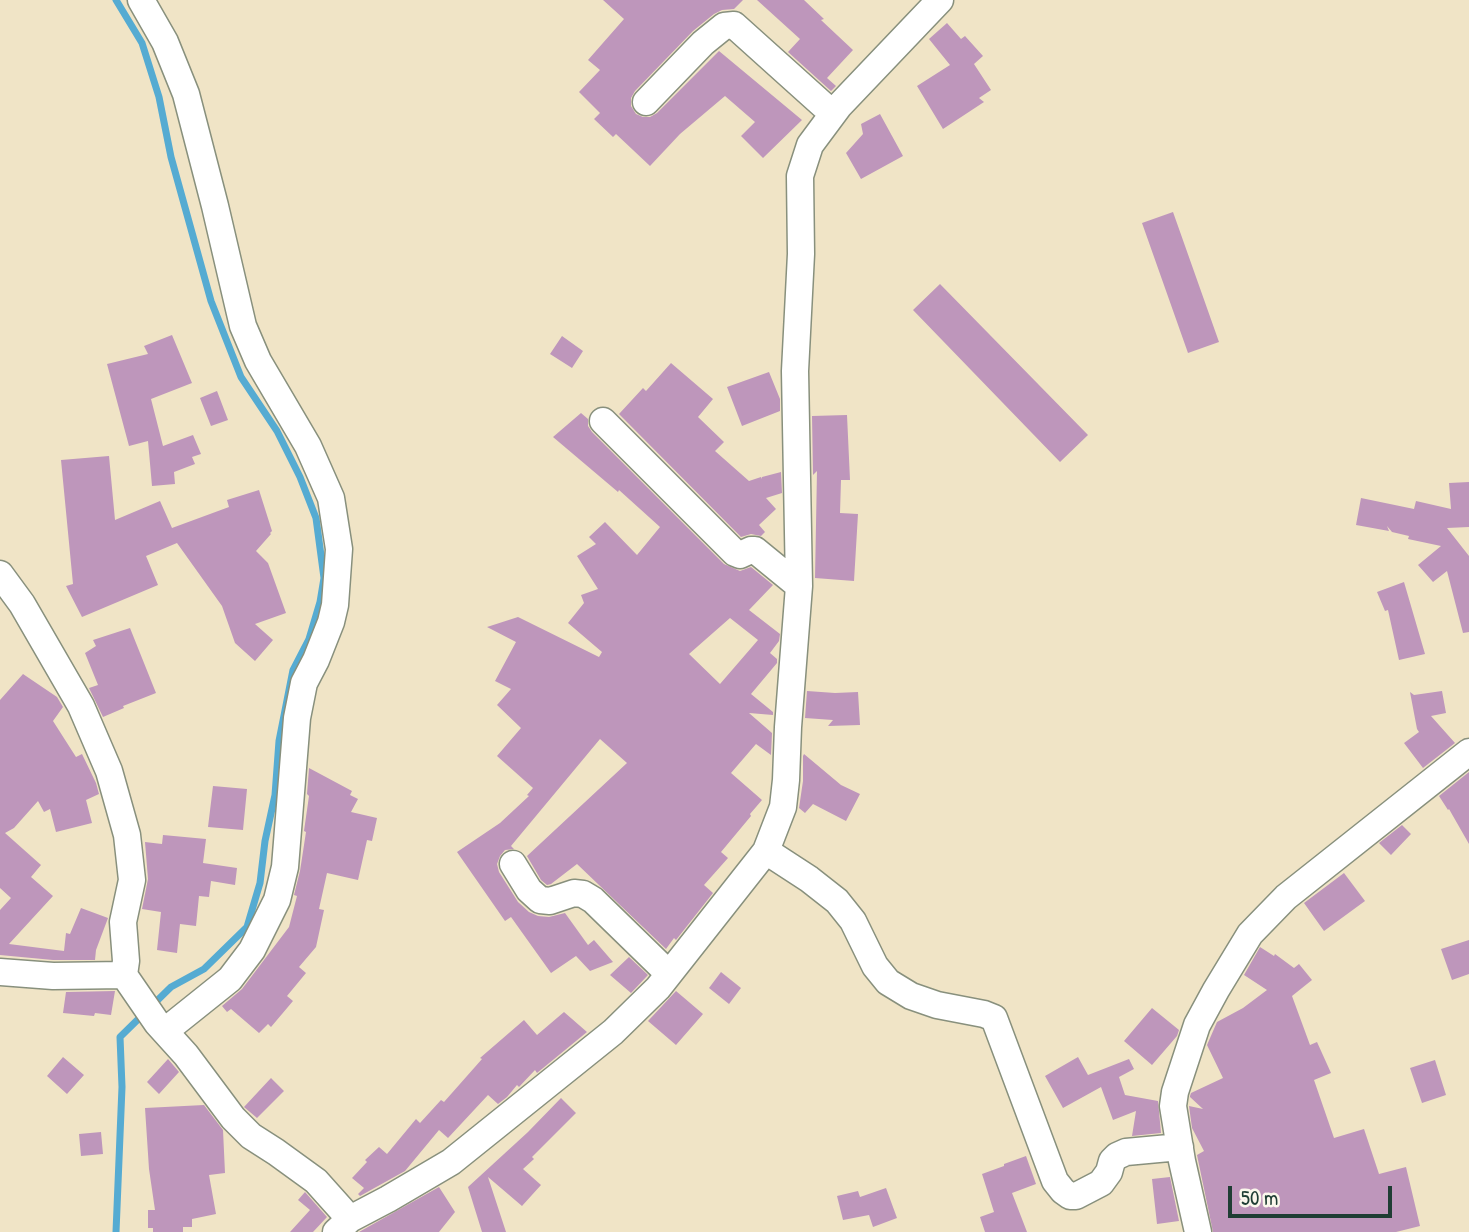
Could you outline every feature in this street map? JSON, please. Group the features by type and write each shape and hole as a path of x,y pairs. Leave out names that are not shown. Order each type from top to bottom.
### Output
{"street":[{"path":"141,0 165,41 186,94 243,326 258,361 307,446 331,498 339,549 335,605 331,622 304,682 297,718 285,867 277,900 252,950 229,979 161,1027"},
{"path":"2,581 22,604 81,706 109,771 127,835 132,880 123,922 127,980 161,1027 233,1118 251,1136 316,1181 343,1225 451,1162 613,1032 658,988 766,851 783,807 799,586 795,371 801,254 800,176 810,145 839,106 940,0"},
{"path":"646,102 703,43 724,26 734,25 833,114"},
{"path":"603,421 735,553 740,555 755,550 799,586"},
{"path":"1198,1232 1174,1106 1175,1091 1203,1013 1250,934 1286,897 1469,752"},
{"path":"766,851 810,879 837,901 853,921 875,966 888,982 911,996 937,1005 994,1018 1055,1181 1063,1191 1070,1196 1076,1196 1101,1183 1109,1172 1112,1161 1126,1152 1180,1147"},
{"path":"513,864 529,890 540,900 550,901 574,893 583,894 593,900 669,974"},
{"path":"0,972 127,980"}],"building":[{"path":"603,0 743,0 734,9 714,14 693,31 635,91 631,106 636,114 650,117 657,113 719,51 802,120 763,158 741,136 755,122 725,96 680,134 650,166 616,134 613,137 594,119 600,113 579,92 600,70 588,60 624,19"},
{"path":"757,0 804,0 853,50 827,78 836,86 831,91 788,52 800,39"},
{"path":"947,23 961,39 965,36 983,56 974,64 991,90 979,98 984,102 943,129 917,86 950,65 929,39"},
{"path":"880,114 903,156 861,179 846,153 863,134 861,124"},
{"path":"1173,212 1219,342 1188,353 1142,223"},
{"path":"940,284 1088,435 1060,462 913,310"},
{"path":"172,335 192,383 151,399 163,446 193,435 201,454 192,457 195,464 174,472 175,484 152,486 148,441 129,446 107,364 148,354 144,346"},
{"path":"562,336 583,351 572,368 550,354"},
{"path":"671,363 713,399 698,417 724,442 715,451 749,481 781,472 782,493 766,498 776,509 759,525 765,532 761,536 751,534 741,537 619,414 643,388 646,391"},
{"path":"769,372 780,399 780,411 742,426 727,387"},
{"path":"217,391 228,420 211,426 200,398"},
{"path":"581,413 588,419 592,432 724,564 740,571 751,567 773,585 749,610 780,634 779,641 770,653 777,659 777,663 751,694 773,712 773,715 749,713 772,733 771,755 756,744 731,773 762,800 721,852 728,858 704,885 713,893 666,949 577,864 547,885 541,880 527,856 627,763 600,739 511,846 514,849 505,850 500,856 497,864 499,872 518,902 538,916 549,917 565,913 588,945 594,940 613,962 590,971 576,956 551,973 511,917 505,921 457,852 500,823 529,796 527,795 533,788 497,756 521,728 497,705 511,689 495,681 516,642 487,627 518,617 599,657 602,652 568,623 584,603 581,595 598,589 577,556 596,544 589,537 605,522 637,555 660,527 553,437","holes":["730,618 758,640 720,684 689,654"]},
{"path":"847,415 850,480 841,480 840,513 858,514 854,581 815,578 817,471 813,475 812,416"},
{"path":"109,456 115,520 160,501 172,528 229,507 227,500 259,490 272,531 256,551 268,563 286,613 255,624 273,640 255,661 235,643 222,606 177,543 146,556 158,585 82,617 66,586 73,584 61,460"},
{"path":"1469,482 1469,527 1447,528 1469,556 1469,632 1463,633 1447,571 1433,582 1418,565 1441,546 1408,539 1409,536 1392,532 1387,526 1389,531 1356,525 1361,498 1414,509 1416,501 1451,509 1449,483"},
{"path":"1404,582 1425,654 1399,660 1388,610 1385,611 1377,592"},
{"path":"130,628 156,693 103,717 89,688 98,685 85,653 96,646 93,640"},
{"path":"23,674 57,697 63,707 53,721 76,757 82,754 99,794 86,800 92,823 56,832 50,809 44,812 38,801 14,828 5,833 41,865 31,877 53,896 9,944 64,951 66,933 70,934 81,908 108,918 95,960 53,960 0,955 0,910 11,898 0,888 0,700"},
{"path":"807,691 858,692 860,725 828,726 833,720 805,718"},
{"path":"1442,691 1446,713 1431,716 1455,743 1423,768 1404,743 1419,732 1410,692 1414,695"},
{"path":"804,754 841,785 860,794 846,821 813,804 805,813 799,808"},
{"path":"309,768 352,791 350,795 358,799 351,812 377,818 372,841 367,840 358,880 327,873 319,909 324,910 316,947 299,967 306,973 287,996 293,1001 271,1027 268,1024 259,1033 231,1009 227,1012 222,1006 242,989 289,927 297,896 294,895 306,832"},
{"path":"1469,772 1469,844 1439,796"},
{"path":"213,786 247,789 243,830 208,827"},
{"path":"1402,825 1411,834 1391,855 1379,843"},
{"path":"163,835 206,839 203,863 237,868 235,885 211,881 209,897 199,896 196,926 180,924 177,953 157,950 161,912 142,909 148,879 145,842 162,844"},
{"path":"1344,873 1365,901 1324,931 1304,903"},
{"path":"1469,940 1469,974 1452,980 1441,949"},
{"path":"1260,947 1294,968 1299,964 1312,980 1292,996 1310,1045 1317,1042 1331,1073 1314,1080 1334,1138 1364,1129 1379,1174 1406,1167 1420,1226 1396,1232 1213,1232 1197,1155 1204,1151 1192,1128 1189,1106 1203,1109 1190,1096 1191,1093 1223,1078 1207,1045 1217,1022 1243,1008 1267,990 1244,975"},
{"path":"629,957 648,975 631,993 610,975"},
{"path":"721,972 741,988 729,1004 709,988"},
{"path":"115,991 111,1015 63,1013 66,992"},
{"path":"676,991 703,1014 676,1045 648,1021"},
{"path":"1152,1008 1179,1030 1152,1065 1124,1041"},
{"path":"564,1012 587,1032 537,1073 535,1070 498,1104 488,1095 448,1138 439,1130 405,1171 360,1196 358,1194 364,1188 352,1178 379,1147 387,1154 416,1119 420,1123 441,1100 444,1102 482,1059 480,1058 524,1020 537,1035"},
{"path":"63,1057 84,1075 67,1094 47,1076"},
{"path":"1078,1057 1088,1075 1129,1059 1134,1069 1119,1077 1125,1095 1158,1101 1161,1133 1132,1136 1136,1111 1113,1120 1101,1087 1063,1108 1045,1076"},
{"path":"168,1059 179,1072 159,1094 147,1082"},
{"path":"1435,1060 1446,1095 1422,1103 1410,1068"},
{"path":"271,1078 284,1091 257,1118 244,1107"},
{"path":"561,1098 576,1113 523,1169 541,1185 522,1206 488,1177 506,1232 482,1232 468,1187"},
{"path":"204,1105 223,1130 225,1173 209,1175 216,1214 192,1219 192,1227 183,1227 183,1232 153,1232 153,1228 148,1228 148,1210 155,1210 145,1108"},
{"path":"101,1132 103,1154 81,1156 79,1134"},
{"path":"1026,1156 1036,1184 1012,1193 1027,1232 985,1232 980,1217 994,1212 982,1174"},
{"path":"1170,1177 1179,1221 1157,1224 1152,1179"},
{"path":"439,1187 455,1212 439,1232 359,1232"},
{"path":"886,1188 897,1218 873,1227 869,1215 843,1220 837,1196 858,1191 860,1197"},
{"path":"305,1192 327,1217 313,1232 290,1232 310,1210 298,1200"}],"waterway":[{"path":"116,0 142,43 159,97 171,157 211,301 241,377 277,431 300,477 316,518 324,578 309,639 293,670 279,741 275,795 265,841 260,883 247,927 204,969 171,987 120,1037 122,1087 116,1232"}]}
